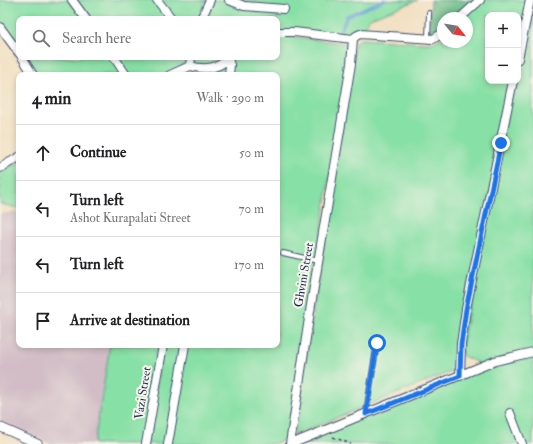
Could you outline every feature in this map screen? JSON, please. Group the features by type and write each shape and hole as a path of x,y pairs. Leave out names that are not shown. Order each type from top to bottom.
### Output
{"street":[{"path":"72,0 84,16"},
{"path":"157,0 170,16"},
{"path":"202,16 210,0"},
{"path":"229,0 244,6 284,9"},
{"path":"467,12 480,0"},
{"path":"520,48 530,0"},
{"path":"0,27 16,49"},
{"path":"280,32 294,32 353,39 360,34 428,39 437,36"},
{"name":"Ghvini Street","path":"290,444 351,64 353,39"},
{"path":"24,60 31,72"},
{"path":"116,60 124,72"},
{"path":"190,66 191,60"},
{"path":"177,72 190,66 208,72 227,60"},
{"path":"229,60 229,72"},
{"path":"460,376 461,344 466,309 513,84"},
{"path":"0,168 16,159"},
{"name":"Vazi Street","path":"146,444 162,348"},
{"path":"168,444 184,348"},
{"path":"290,444 495,361 533,352"},
{"path":"510,413 522,444"},
{"path":"0,427 38,444"}],"lane":[{"path":"428,39 429,13"},
{"path":"283,254 319,261"},
{"path":"366,414 377,343"}],"path":[{"path":"321,431 351,444"}],"shaded area":[{"path":"16,211 16,348 110,348 94,444 51,444 0,421 0,214"}],"green space":[{"path":"0,0 206,0 199,16 16,16 16,44 0,24"},
{"path":"210,0 418,0 370,18 360,34 356,36 280,32 280,16 202,16"},
{"path":"431,0 480,0 467,12 437,12 437,35 428,39"},
{"path":"484,0 527,0 521,31 521,12 485,12 485,84 510,84 458,369 294,435 355,43 362,39 423,43 432,43 437,40 437,48 473,48 473,12 471,12"},
{"path":"533,0 533,444 291,444 482,365 463,356 461,344 512,84 521,84 521,47"},
{"path":"280,37 293,37 350,44 290,438 273,444 170,444 186,348 280,348 280,72 208,72 209,69 190,66 191,60 280,60"},
{"path":"28,60 187,60 186,63 170,72 35,72"},
{"path":"16,163 16,207 0,204 0,172"},
{"path":"110,348 160,348 144,444 94,444"},
{"path":"162,348 184,348 168,444 146,444"}],"waterway":[{"path":"341,30 347,16 384,0"}],"route":[{"path":"377,343 366,414 460,376 461,344 466,309 501,143"}]}
